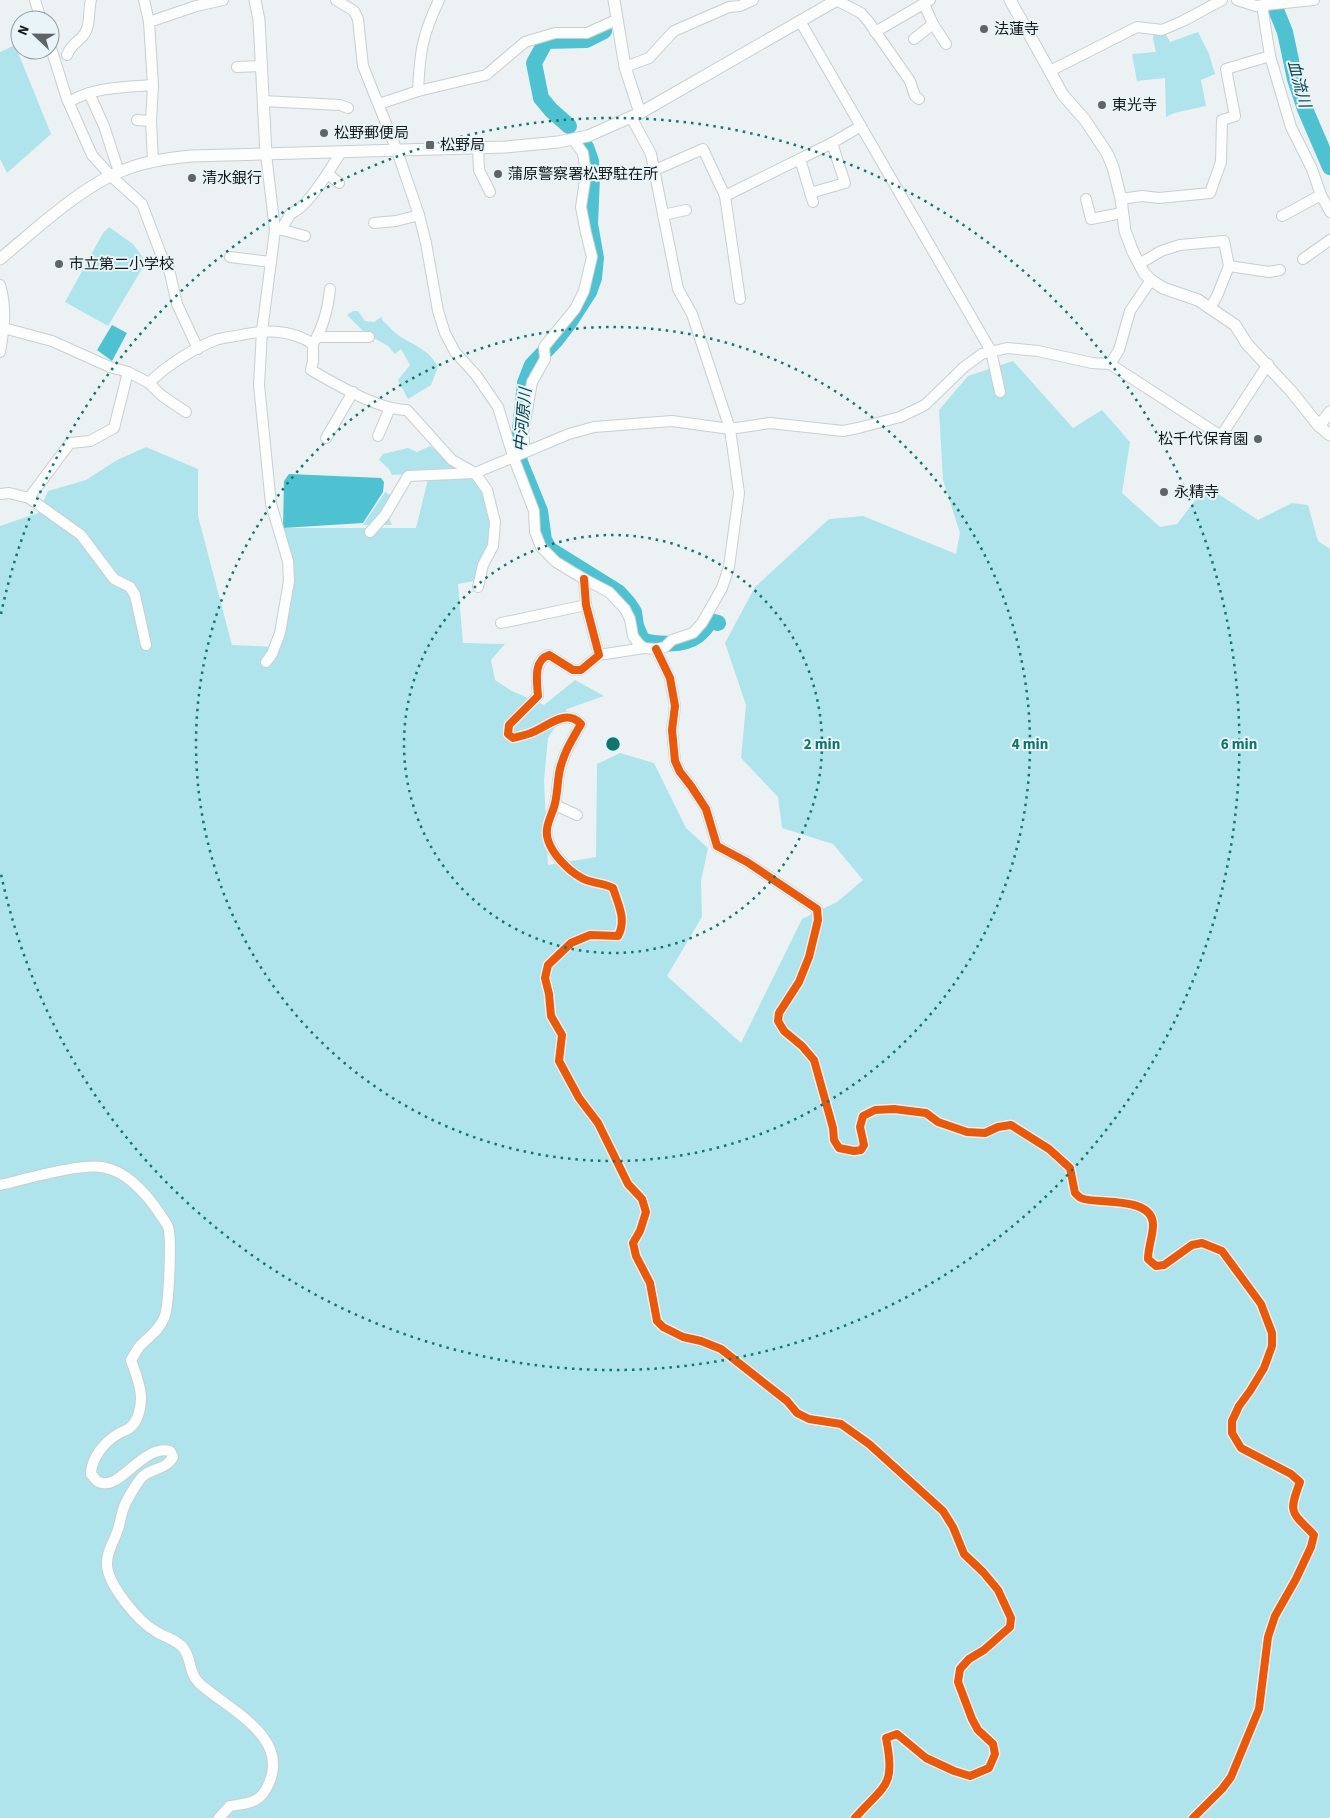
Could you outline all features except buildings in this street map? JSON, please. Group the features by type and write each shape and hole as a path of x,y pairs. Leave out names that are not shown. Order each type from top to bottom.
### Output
{"street":[{"path":"67,55 71,45 84,34 88,24 91,0"},
{"path":"144,0 150,22 153,84 151,121 153,160"},
{"path":"150,22 182,5 223,0"},
{"path":"255,0 259,20 266,154 278,229 270,262 262,331 259,385 271,504 288,561 289,581 280,633 272,654 266,662"},
{"path":"336,0 354,11 358,19 363,66 397,151 418,215 426,243 438,311 445,333 456,352 476,375 498,407 513,456 534,511 535,532 541,547 556,562 609,592 625,608 630,619 633,636 644,648"},
{"path":"418,91 419,56 423,37 439,0"},
{"path":"614,0 625,67 636,115 655,170 678,289 692,314 730,429 739,493 729,566 722,588 702,623 693,633 672,640 665,647 656,649 644,648 599,655 581,670 573,670 549,655 543,657 538,664 538,696 509,725 508,734 513,738 569,717 578,720 581,724 567,748 560,768 555,805 547,826 548,840 557,855 581,878 607,884 613,888 622,917 622,928 618,936 590,935 571,943 548,965 545,978 551,1016 562,1035 559,1061 579,1098 598,1123 628,1184 642,1199 646,1212 640,1231 633,1243 636,1256 650,1283 657,1321 663,1327 683,1337 701,1341 721,1349 787,1401 797,1413 809,1419 841,1424 868,1444 943,1511 953,1528 964,1554 998,1590 1011,1618 1010,1627 984,1650 969,1659 960,1669 958,1682 969,1713 978,1730 993,1744 995,1754 989,1768 970,1776 954,1771 926,1758 897,1734 891,1735 886,1738 891,1759 890,1776 884,1789 855,1818"},
{"path":"625,67 649,58 674,31 729,7 740,6 753,0"},
{"path":"2,253 89,189 115,174 153,160 192,156 478,148 536,144 588,136 636,115 836,0 861,13 910,81 915,96 919,99"},
{"path":"1010,0 1063,95 1085,120 1107,153 1113,167 1125,231 1139,264 1151,280 1163,288 1198,300 1235,325 1247,344 1268,364 1319,426 1330,435"},
{"path":"1050,71 1136,27 1162,30 1222,0"},
{"path":"1237,0 1256,6 1314,0"},
{"path":"876,32 927,2 933,24 946,44"},
{"path":"1266,5 1270,56 1291,127 1312,169 1321,195 1330,212"},
{"path":"379,104 418,91 486,75 525,42 555,33 587,33 616,20"},
{"path":"800,21 991,351 1000,392"},
{"path":"914,39 933,24"},
{"path":"1120,199 1142,196 1159,198 1210,193 1221,162 1222,120 1235,116 1226,69 1270,56"},
{"path":"55,60 69,102 92,155 115,174 142,204 162,257 169,269 177,304 198,348"},
{"path":"237,67 262,66"},
{"path":"69,102 80,96 104,89 153,84"},
{"path":"89,93 104,126 115,174"},
{"path":"263,101 340,105 348,108"},
{"path":"137,120 151,121"},
{"path":"725,196 832,143 861,126"},
{"path":"525,452 523,433 532,382 545,359 544,347 575,309 586,283 592,257 581,207 586,174 583,153 573,139"},
{"path":"800,159 812,198 845,183 832,143"},
{"path":"478,148 479,170 490,192"},
{"path":"655,170 704,149 725,196 740,299"},
{"path":"278,229 292,213 297,212 328,174 341,152"},
{"path":"328,174 339,183"},
{"path":"1282,216 1321,195"},
{"path":"1086,199 1091,219 1122,213"},
{"path":"664,215 686,210"},
{"path":"374,223 396,221 418,215"},
{"path":"278,229 305,236"},
{"path":"1303,259 1330,240"},
{"path":"1139,264 1161,251 1180,245 1224,241 1229,266 1218,296 1210,308"},
{"path":"230,257 270,262"},
{"path":"1229,266 1269,272 1280,270"},
{"path":"1110,364 1119,350 1130,311 1151,280"},
{"path":"0,286 4,299 0,352"},
{"path":"330,289 329,305 315,341 314,361 311,370 353,392 390,408 407,410 452,460 475,473 487,490 495,522 493,546 483,565 478,587"},
{"path":"2,327 52,341 110,367 128,372 149,383 161,395 186,412"},
{"path":"149,383 198,348 215,340 262,331 296,334 315,341 369,336"},
{"path":"370,532 385,515 408,476 475,473 569,434 594,427 672,421 730,429 770,422 843,431 900,418 925,405 964,367 982,354 1007,348 1038,350 1092,363 1110,364 1221,436 1268,364"},
{"path":"29,498 70,443 90,441 114,428 128,372"},
{"path":"326,438 353,392"},
{"path":"378,436 390,408"},
{"path":"1319,426 1330,412"},
{"path":"0,494 9,493 29,498 81,535 114,579 130,587 135,595 146,645"},
{"path":"584,579 586,604 599,655"},
{"path":"501,623 586,604"},
{"path":"656,649 670,678 675,706 672,730 675,761 680,772 706,809 717,846 747,862 817,908 818,920 808,957 799,982 779,1013 778,1021 784,1031 802,1046 814,1060 833,1128 834,1140 839,1148 854,1151 861,1150 864,1145 860,1127 864,1116 875,1110 894,1109 926,1113 938,1122 967,1132 985,1133 998,1127 1011,1125 1049,1149 1070,1168 1075,1193 1082,1199 1134,1205 1147,1212 1153,1223 1148,1248 1148,1259 1156,1266 1164,1265 1192,1245 1202,1243 1222,1251 1264,1310 1272,1332 1272,1346 1264,1368 1239,1406 1232,1421 1232,1433 1241,1448 1276,1465 1300,1482 1292,1502 1294,1514 1314,1535 1296,1579 1275,1616 1268,1637 1259,1709 1231,1777 1222,1789 1193,1818"},
{"path":"555,805 577,815"},
{"path":"0,1185 59,1172 102,1167 125,1177 138,1188 158,1211 168,1227 170,1249 166,1316 157,1330 138,1348 131,1360 141,1398 138,1418 130,1428 116,1435 98,1453 91,1465 91,1474 98,1482 108,1484 153,1452 162,1449 170,1451 173,1457 170,1464 143,1476 123,1508 107,1564 110,1579 134,1611 153,1630 180,1644 185,1650 191,1673 199,1683 250,1723 269,1745 274,1760 272,1776 260,1799 230,1806 219,1818"}],"shaded area":[{"path":"1154,32 1165,33 1170,42 1198,32 1209,54 1215,74 1201,80 1206,106 1174,113 1166,117 1165,78 1137,81 1132,54 1156,52 1153,39"},
{"path":"10,47 10,60 21,60 51,134 7,173 0,159 0,52"},
{"path":"109,227 133,244 146,262 108,326 65,302 103,233"},
{"path":"353,311 358,311 365,321 374,322 381,317 396,334 422,349 431,357 438,367 431,385 408,399 398,380 410,365 401,349 395,354 388,346 364,332 347,315"},
{"path":"1013,361 1073,428 1102,410 1130,442 1122,493 1160,527 1177,524 1206,486 1258,520 1292,503 1308,505 1318,541 1330,549 1330,1818 0,1818 0,526 38,513 48,491 86,480 117,460 146,447 198,469 198,516 232,645 279,647 289,576 283,528 416,528 428,479 472,473 491,505 494,535 479,580 458,584 463,643 505,644 491,660 495,680 512,691 544,705 575,680 604,696 567,709 548,738 544,780 548,865 596,857 597,764 620,753 654,763 686,828 708,848 701,881 702,917 667,976 741,1043 802,919 837,902 863,880 833,844 782,828 778,797 741,758 746,705 725,643 755,587 829,519 863,516 956,554 960,533 943,480 939,410 968,376"},
{"path":"430,446 463,471 392,475 389,469 379,460 383,454 408,448 417,452"},
{"path":"385,492 395,497 389,518 392,525 363,525"}],"water":[{"path":"112,325 127,333 112,361 97,350"},
{"path":"289,474 381,478 384,482 383,492 363,523 283,528 284,481"}],"waterway":[{"name":"血流川","path":"1272,0 1285,32 1295,79 1305,109 1330,167"},
{"name":"中河原川","path":"569,126 541,98 534,63 546,41 586,40 604,31"},
{"name":"中河原川","path":"586,147 591,161 592,177 590,224 596,258 594,278 589,292 569,323 532,365 525,383 518,449 520,462 540,511 544,540 549,549 618,592 634,612 636,626 642,640 662,644 685,642 705,629 710,621 718,623"}],"cycle path":[{"path":"584,579 586,605 599,655 581,670 573,670 549,655 544,658 540,662 537,672 538,696 509,725 508,734 513,738 526,735 563,718 569,718 581,724 569,745 562,763 555,802 548,823 547,836 553,851 575,874 592,882 613,888 621,912 622,924 618,936 590,935 571,943 548,965 545,978 551,1016 562,1035 559,1061 579,1098 598,1123 628,1184 642,1199 646,1212 640,1231 633,1243 636,1256 650,1283 657,1321 663,1327 683,1337 701,1341 721,1349 787,1401 797,1413 809,1419 841,1424 869,1444 943,1511 953,1527 964,1554 998,1590 1011,1618 1010,1627 984,1650 969,1659 960,1669 958,1682 978,1730 993,1744 995,1754 989,1768 970,1776 926,1758 897,1734 886,1738 890,1766 886,1784 855,1818"},
{"path":"656,649 670,678 675,706 672,730 675,761 680,772 706,809 717,846 747,862 817,909 818,920 809,957 799,982 779,1013 778,1021 784,1031 802,1046 814,1060 833,1128 834,1140 839,1148 854,1151 861,1150 864,1145 860,1127 863,1116 875,1110 894,1109 926,1113 938,1122 967,1132 985,1133 998,1127 1011,1125 1049,1149 1070,1168 1075,1193 1080,1198 1123,1203 1144,1209 1151,1216 1153,1225 1148,1259 1156,1266 1164,1265 1192,1245 1202,1243 1222,1251 1261,1304 1272,1333 1272,1346 1264,1368 1239,1406 1232,1421 1232,1433 1241,1448 1291,1474 1300,1482 1294,1500 1294,1512 1314,1535 1311,1547 1296,1579 1275,1616 1268,1637 1259,1709 1231,1777 1222,1789 1193,1818"}],"place":[{"name":"法蓮寺","path":"984,29"},
{"name":"東光寺","path":"1102,105"},
{"name":"松野郵便局","path":"324,133"},
{"name":"松野局","path":"430,145"},
{"name":"蒲原警察署松野駐在所","path":"498,174"},
{"name":"清水銀行","path":"192,178"},
{"name":"市立第二小学校","path":"59,264"},
{"name":"松千代保育園","path":"1258,439"},
{"name":"永精寺","path":"1164,492"}]}
